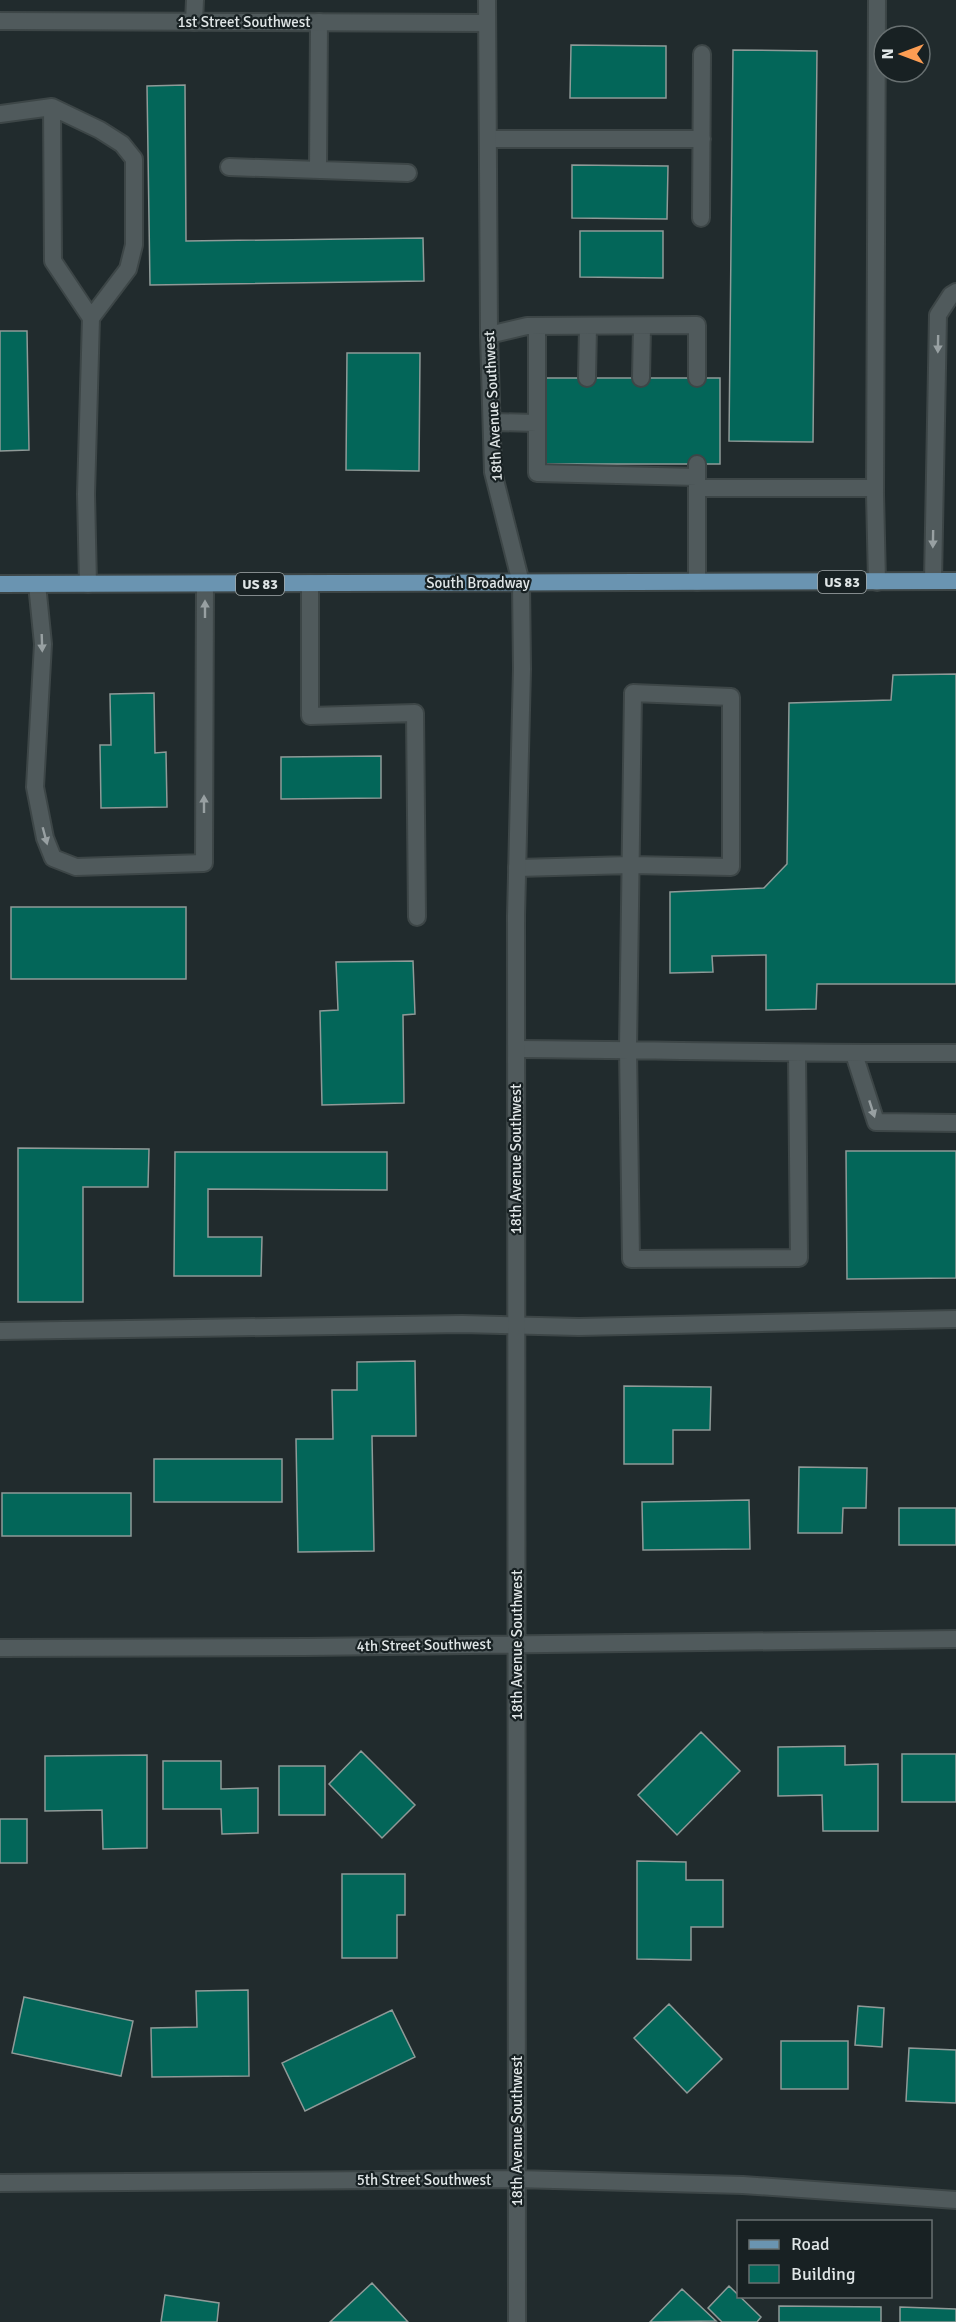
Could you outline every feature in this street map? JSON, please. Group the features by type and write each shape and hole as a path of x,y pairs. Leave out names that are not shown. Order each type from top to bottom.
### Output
{"main road":[{"name":"South Broadway","path":"0,584 956,581"}],"street":[{"path":"194,22 195,0"},
{"name":"18th Avenue Southwest","path":"487,0 489,335 493,472 521,583 522,669 517,868 517,2322"},
{"path":"877,0 875,488 877,582"},
{"name":"1st Street Southwest","path":"0,21 487,23"},
{"path":"318,170 319,22"},
{"path":"701,218 702,54"},
{"path":"52,107 53,261 90,318 86,494 88,584"},
{"path":"0,114 52,107 123,144 134,159 134,245 128,269 90,318"},
{"path":"489,139 702,139"},
{"path":"229,167 408,173"},
{"path":"933,582 938,315 951,295 956,292"},
{"path":"489,335 526,326 697,325 697,378"},
{"path":"537,326 537,473 586,469 641,470 875,488"},
{"path":"587,378 588,326"},
{"path":"641,378 642,326"},
{"path":"493,422 537,423"},
{"path":"697,476 697,582"},
{"path":"37,584 42,644 35,787 45,838 53,858 76,867 204,863 205,584"},
{"path":"310,584 310,716 415,713 417,917"},
{"path":"517,868 631,865 732,867 732,697 633,693 631,865 628,1049 631,1259 799,1258 797,1054"},
{"path":"517,1049 628,1049 797,1054 956,1053"},
{"path":"854,1054 876,1122 956,1123"},
{"path":"0,1331 462,1324 590,1327 956,1319"},
{"name":"4th Street Southwest","path":"0,1648 956,1639"},
{"name":"5th Street Southwest","path":"0,2182 516,2180 743,2185 956,2200"}],"building":[{"path":"571,45 666,46 666,98 570,98"},
{"path":"733,50 817,51 813,442 729,441"},
{"path":"185,85 186,241 423,238 424,281 150,285 147,86"},
{"path":"572,165 668,166 667,219 572,218"},
{"path":"580,231 663,231 663,278 580,277"},
{"path":"0,331 27,331 29,450 0,451"},
{"path":"347,353 420,353 419,471 346,470"},
{"path":"543,378 720,378 720,464 543,464"},
{"path":"956,674 956,984 817,984 816,1009 766,1010 766,955 712,956 713,972 670,973 670,892 764,888 787,864 789,703 891,700 893,675"},
{"path":"154,693 155,753 166,752 167,807 101,808 100,745 111,745 110,694"},
{"path":"381,756 381,798 281,799 281,757"},
{"path":"11,907 186,907 186,979 11,979"},
{"path":"413,961 415,1014 403,1015 404,1103 322,1105 320,1011 338,1010 336,962"},
{"path":"18,1148 149,1149 148,1187 83,1187 83,1302 18,1302"},
{"path":"846,1151 956,1151 956,1278 847,1279"},
{"path":"175,1152 387,1152 387,1190 208,1189 208,1237 262,1237 261,1276 174,1276"},
{"path":"415,1361 416,1436 372,1436 374,1551 298,1552 296,1439 333,1439 332,1390 357,1390 357,1362"},
{"path":"624,1386 711,1387 710,1430 673,1430 673,1464 624,1464"},
{"path":"154,1459 282,1459 282,1502 154,1502"},
{"path":"799,1467 867,1468 866,1508 843,1508 842,1533 798,1533"},
{"path":"2,1493 131,1493 131,1536 2,1536"},
{"path":"749,1500 750,1549 643,1550 642,1502"},
{"path":"899,1508 956,1508 956,1545 899,1545"},
{"path":"701,1732 740,1771 677,1835 638,1795"},
{"path":"845,1746 845,1765 878,1764 878,1831 823,1831 822,1795 778,1796 778,1747"},
{"path":"361,1751 415,1805 382,1838 329,1784"},
{"path":"902,1754 956,1754 956,1802 902,1802"},
{"path":"147,1755 147,1848 103,1849 102,1810 45,1811 45,1756"},
{"path":"163,1761 221,1761 221,1789 258,1788 258,1833 222,1834 221,1809 163,1809"},
{"path":"279,1766 325,1766 325,1815 279,1815"},
{"path":"0,1819 27,1819 27,1863 0,1863"},
{"path":"637,1861 686,1862 686,1880 723,1880 723,1927 691,1927 691,1960 637,1959"},
{"path":"342,1874 405,1874 405,1915 397,1915 397,1958 342,1958"},
{"path":"248,1990 249,2076 152,2077 151,2028 197,2027 196,1991"},
{"path":"24,1997 133,2021 121,2076 12,2053"},
{"path":"669,2004 722,2059 687,2093 634,2038"},
{"path":"858,2006 884,2008 882,2047 855,2045"},
{"path":"392,2010 415,2057 305,2111 282,2063"},
{"path":"781,2041 848,2041 848,2089 781,2089"},
{"path":"909,2048 956,2050 956,2103 906,2101"},
{"path":"372,2283 408,2322 330,2322"},
{"path":"729,2286 737,2294 737,2298 741,2298 761,2317 757,2322 722,2322 708,2308"},
{"path":"682,2289 716,2321 650,2322"},
{"path":"165,2295 219,2303 217,2322 161,2322"},
{"path":"779,2306 881,2307 881,2322 779,2322"},
{"path":"900,2307 956,2309 956,2322 900,2322"}]}
